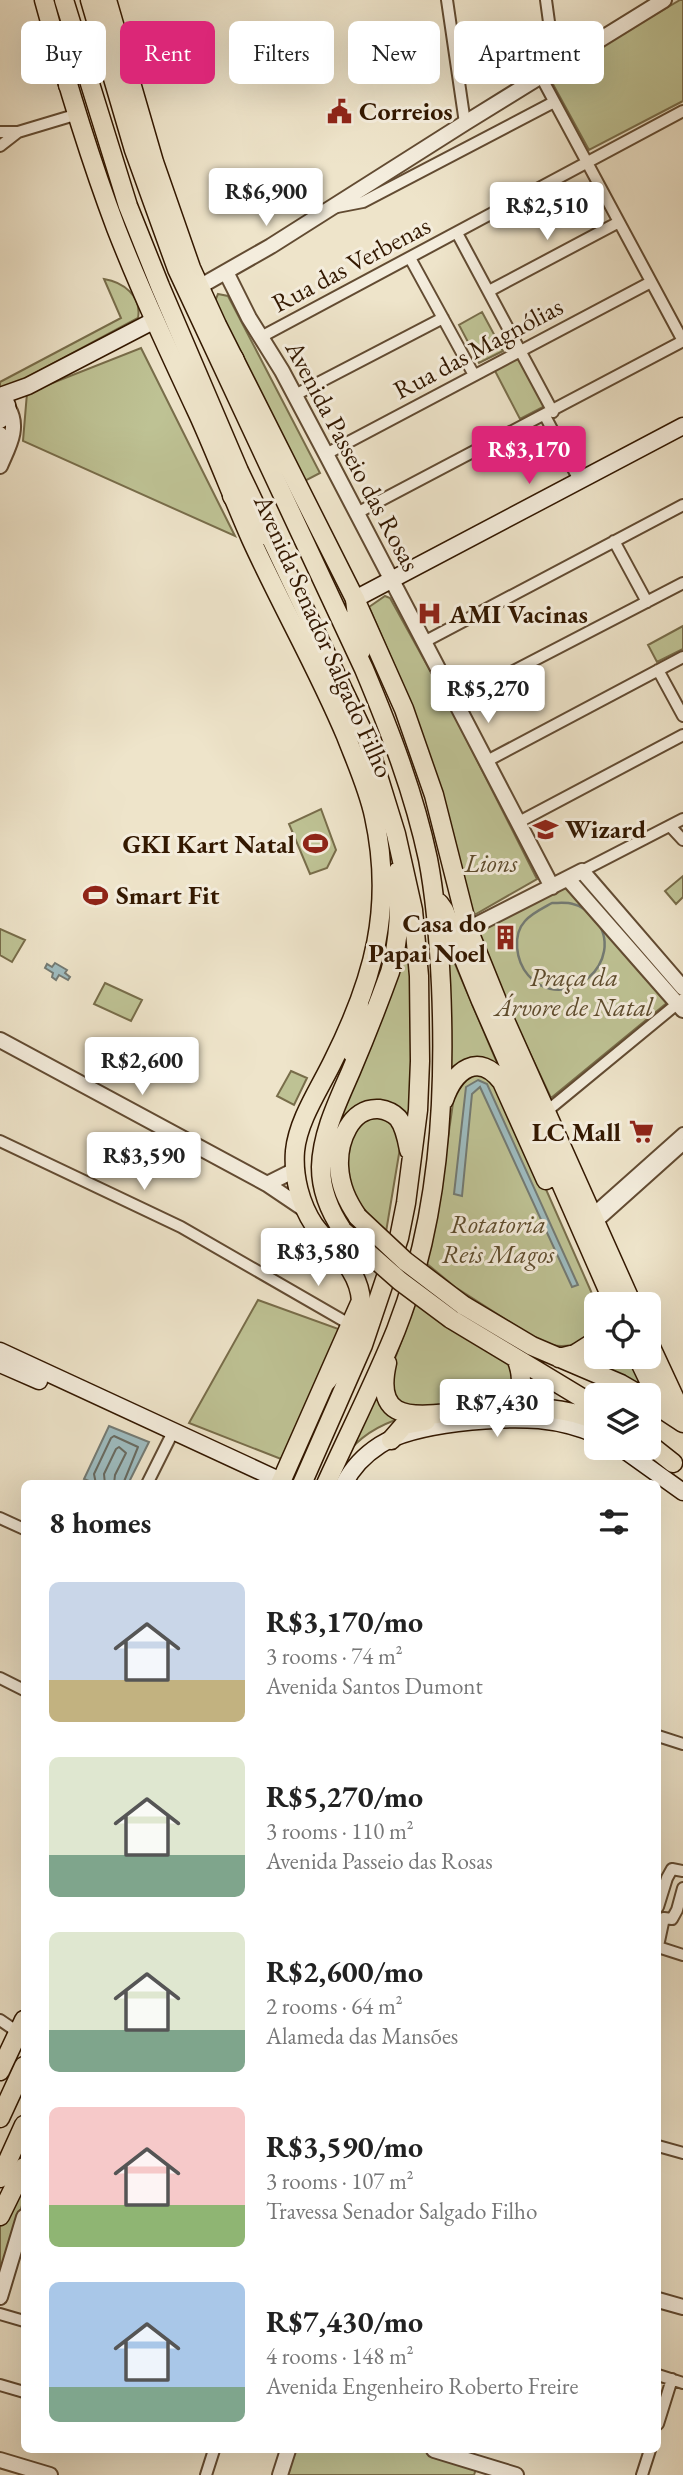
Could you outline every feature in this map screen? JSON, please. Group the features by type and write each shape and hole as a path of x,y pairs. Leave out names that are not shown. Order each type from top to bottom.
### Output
{"main road":[{"name":"Avenida Senador Salgado Filho","path":"44,0 68,85 115,226 232,496 332,702 360,771 374,815 383,904 374,958 359,1003 299,1131 295,1170 313,1222 348,1265 356,1279 361,1301 282,1480"},
{"name":"Avenida Senador Salgado Filho","path":"95,1 199,287 355,599 412,730 434,794 468,929 504,1018 627,1292"},
{"name":"Avenida Senador Salgado Filho","path":"95,1 134,150 161,228 195,311 364,669 391,735 409,786 428,860 434,897 442,1013 442,1107 431,1200 414,1273 396,1329 328,1480"},
{"name":"Avenida Senador Salgado Filho","path":"65,4 128,206 160,286 239,471 367,740 396,834 414,910 419,976 419,1098 412,1163 399,1238 356,1364 304,1480"},
{"path":"65,4 68,85"},
{"path":"3,405 28,386 155,320"},
{"path":"234,358 251,411 253,433"},
{"path":"364,669 355,599 683,426"},
{"path":"232,496 278,552"},
{"path":"396,834 399,916 395,950 386,981 326,1136 321,1169 328,1206 342,1231 400,1281 457,1312 619,1383"},
{"path":"434,897 444,910 486,1014 609,1292"},
{"path":"346,1082 359,1003"},
{"path":"442,1107 452,1082 461,1071 481,1066 496,1075 507,1092 597,1292"},
{"path":"412,1163 405,1131 392,1113 370,1110 352,1121 343,1138 339,1164 346,1198 358,1217 457,1312 516,1357 584,1399"},
{"path":"327,1381 374,1312"},
{"path":"396,1329 384,1373 384,1392 388,1402 404,1414 428,1415 506,1405 518,1395 521,1387 520,1368 516,1357"},
{"path":"559,1358 584,1348"},
{"path":"0,1351 254,1480"},
{"path":"0,1364 274,1480"},
{"path":"646,1369 683,1423"},
{"path":"658,1369 672,1407"},
{"path":"395,1438 404,1425 517,1408 555,1408 584,1416"},
{"path":"347,1480 367,1455 382,1443 436,1427 504,1420 539,1420 584,1431"},
{"path":"661,1453 680,1466"},
{"path":"638,1460 683,1492"},
{"path":"0,2071 21,2028"},
{"path":"0,2118 21,2072"},
{"path":"0,2178 21,2132"},
{"path":"0,2216 21,2173"}],"street":[{"path":"447,0 465,122"},
{"path":"546,0 549,21"},
{"path":"604,36 661,1"},
{"path":"199,287 526,84"},
{"path":"357,513 683,341 545,84"},
{"path":"329,208 363,202 554,102"},
{"name":"Rua das Verbenas","path":"261,337 683,111"},
{"path":"0,132 18,131 78,114"},
{"path":"0,146 18,131"},
{"path":"489,290 619,222"},
{"path":"457,233 521,351 579,480"},
{"path":"410,258 474,375"},
{"name":"Avenida Passeio das Rosas","path":"226,272 326,454 552,887"},
{"name":"Rua das Magnólias","path":"326,454 651,282"},
{"path":"295,396 443,318"},
{"path":"2,463 12,439 13,426 13,416 3,405"},
{"path":"0,435 2,463"},
{"path":"424,642 683,505"},
{"path":"614,541 647,602"},
{"path":"456,701 683,583"},
{"path":"487,761 683,657"},
{"path":"658,670 683,716"},
{"path":"519,822 682,737"},
{"path":"468,929 683,819"},
{"path":"670,826 683,840"},
{"path":"582,871 683,988"},
{"path":"547,1111 681,1004 568,879"},
{"path":"0,1040 267,1184 307,1210"},
{"path":"594,1218 675,1148 683,1133"},
{"path":"0,1141 181,1227 351,1325"},
{"path":"675,1148 683,1164"},
{"path":"267,1184 295,1170"},
{"path":"149,1480 171,1436"},
{"path":"0,1518 21,1528"},
{"path":"0,1678 21,1688"},
{"path":"661,1736 683,1744"},
{"path":"661,1907 667,1878 672,1869 683,1871"},
{"path":"661,1912 674,1917 683,1888"},
{"path":"661,1947 683,1955"},
{"path":"0,2020 21,2026"},
{"path":"661,2147 683,2153"},
{"path":"0,2297 21,2227"},
{"path":"661,2301 683,2307"},
{"path":"0,2314 21,2320"},
{"path":"661,2417 677,2381"},
{"path":"0,2385 21,2391"},
{"path":"206,2475 213,2453"},
{"path":"279,2475 287,2453"},
{"path":"442,2453 483,2470 516,2475"},
{"path":"642,2475 649,2453"},
{"path":"5,2466 50,2475"}],"green space":[{"path":"683,0 683,101 589,150 553,84 604,84 604,45"},
{"path":"104,279 118,283 130,291 137,303 138,318 0,392 0,382 121,318"},
{"path":"218,294 228,296 320,473 299,484 215,301"},
{"path":"482,312 503,351 479,363 459,325"},
{"path":"141,348 235,536 23,441 27,393"},
{"path":"519,357 545,406 520,419 494,369"},
{"name":"Lions","path":"385,596 390,598 448,703 537,879 476,914 471,913 396,669 369,607"},
{"path":"683,626 683,649 657,662 648,645"},
{"name":"GKI Kart Natal","path":"321,809 336,850 327,868 310,874 289,824"},
{"path":"683,876 683,897 676,904 665,891"},
{"name":"Praça da Árvore de Natal","path":"570,884 668,1002 551,1098 474,934"},
{"path":"404,904 413,982 411,1124 389,1104 377,1102 359,1105 333,1153 369,1236 365,1241 346,1219 334,1198 329,1175 329,1146"},
{"path":"0,929 25,940 12,962 0,955"},
{"path":"441,931 501,1072 447,1077"},
{"path":"105,983 142,1000 131,1021 94,1004"},
{"path":"291,1071 307,1078 294,1105 277,1096"},
{"name":"Rotatoria Reis Magos","path":"467,1073 496,1076 591,1292 584,1292 584,1339 578,1343 557,1346 541,1342 455,1287 426,1263 435,1228 454,1096"},
{"path":"374,1113 391,1119 398,1131 400,1148 386,1232 367,1218 347,1183 346,1147 354,1127"},
{"path":"258,1300 344,1331 281,1459 189,1423"},
{"path":"416,1302 509,1360 514,1372 510,1395 500,1401 414,1413 398,1406 387,1380"},
{"path":"584,1354 584,1363 574,1359"},
{"path":"597,1369 638,1369 646,1383 630,1383"},
{"path":"379,1383 402,1418 370,1432 345,1456"},
{"path":"21,2167 21,2209 0,2276 0,2216"},
{"path":"292,2453 432,2453 477,2466 474,2475 285,2475"}],"water":[{"path":"55,963 67,970 65,973 70,977 68,980 59,975 56,980 52,977 53,973 45,968 47,964 52,967"},
{"path":"478,1080 487,1084 578,1285 572,1287 480,1087 472,1094 462,1196 454,1194 466,1087"},
{"path":"109,1426 149,1442 130,1480 84,1479"}],"waterway":[{"path":"552,903 571,903 582,908 595,919 603,935 604,951 598,966 588,978 574,987 559,990 543,986 528,975 517,948 518,933 525,921 552,903"}],"place":[{"name":"Correios","path":"339,111"},
{"name":"AMI Vacinas","path":"429,614"},
{"name":"Wizard","path":"545,829"},
{"name":"GKI Kart Natal","path":"315,844"},
{"name":"Smart Fit","path":"96,895"},
{"name":"Casa do Papai Noel","path":"506,938"},
{"name":"LC Mall","path":"641,1132"}]}
